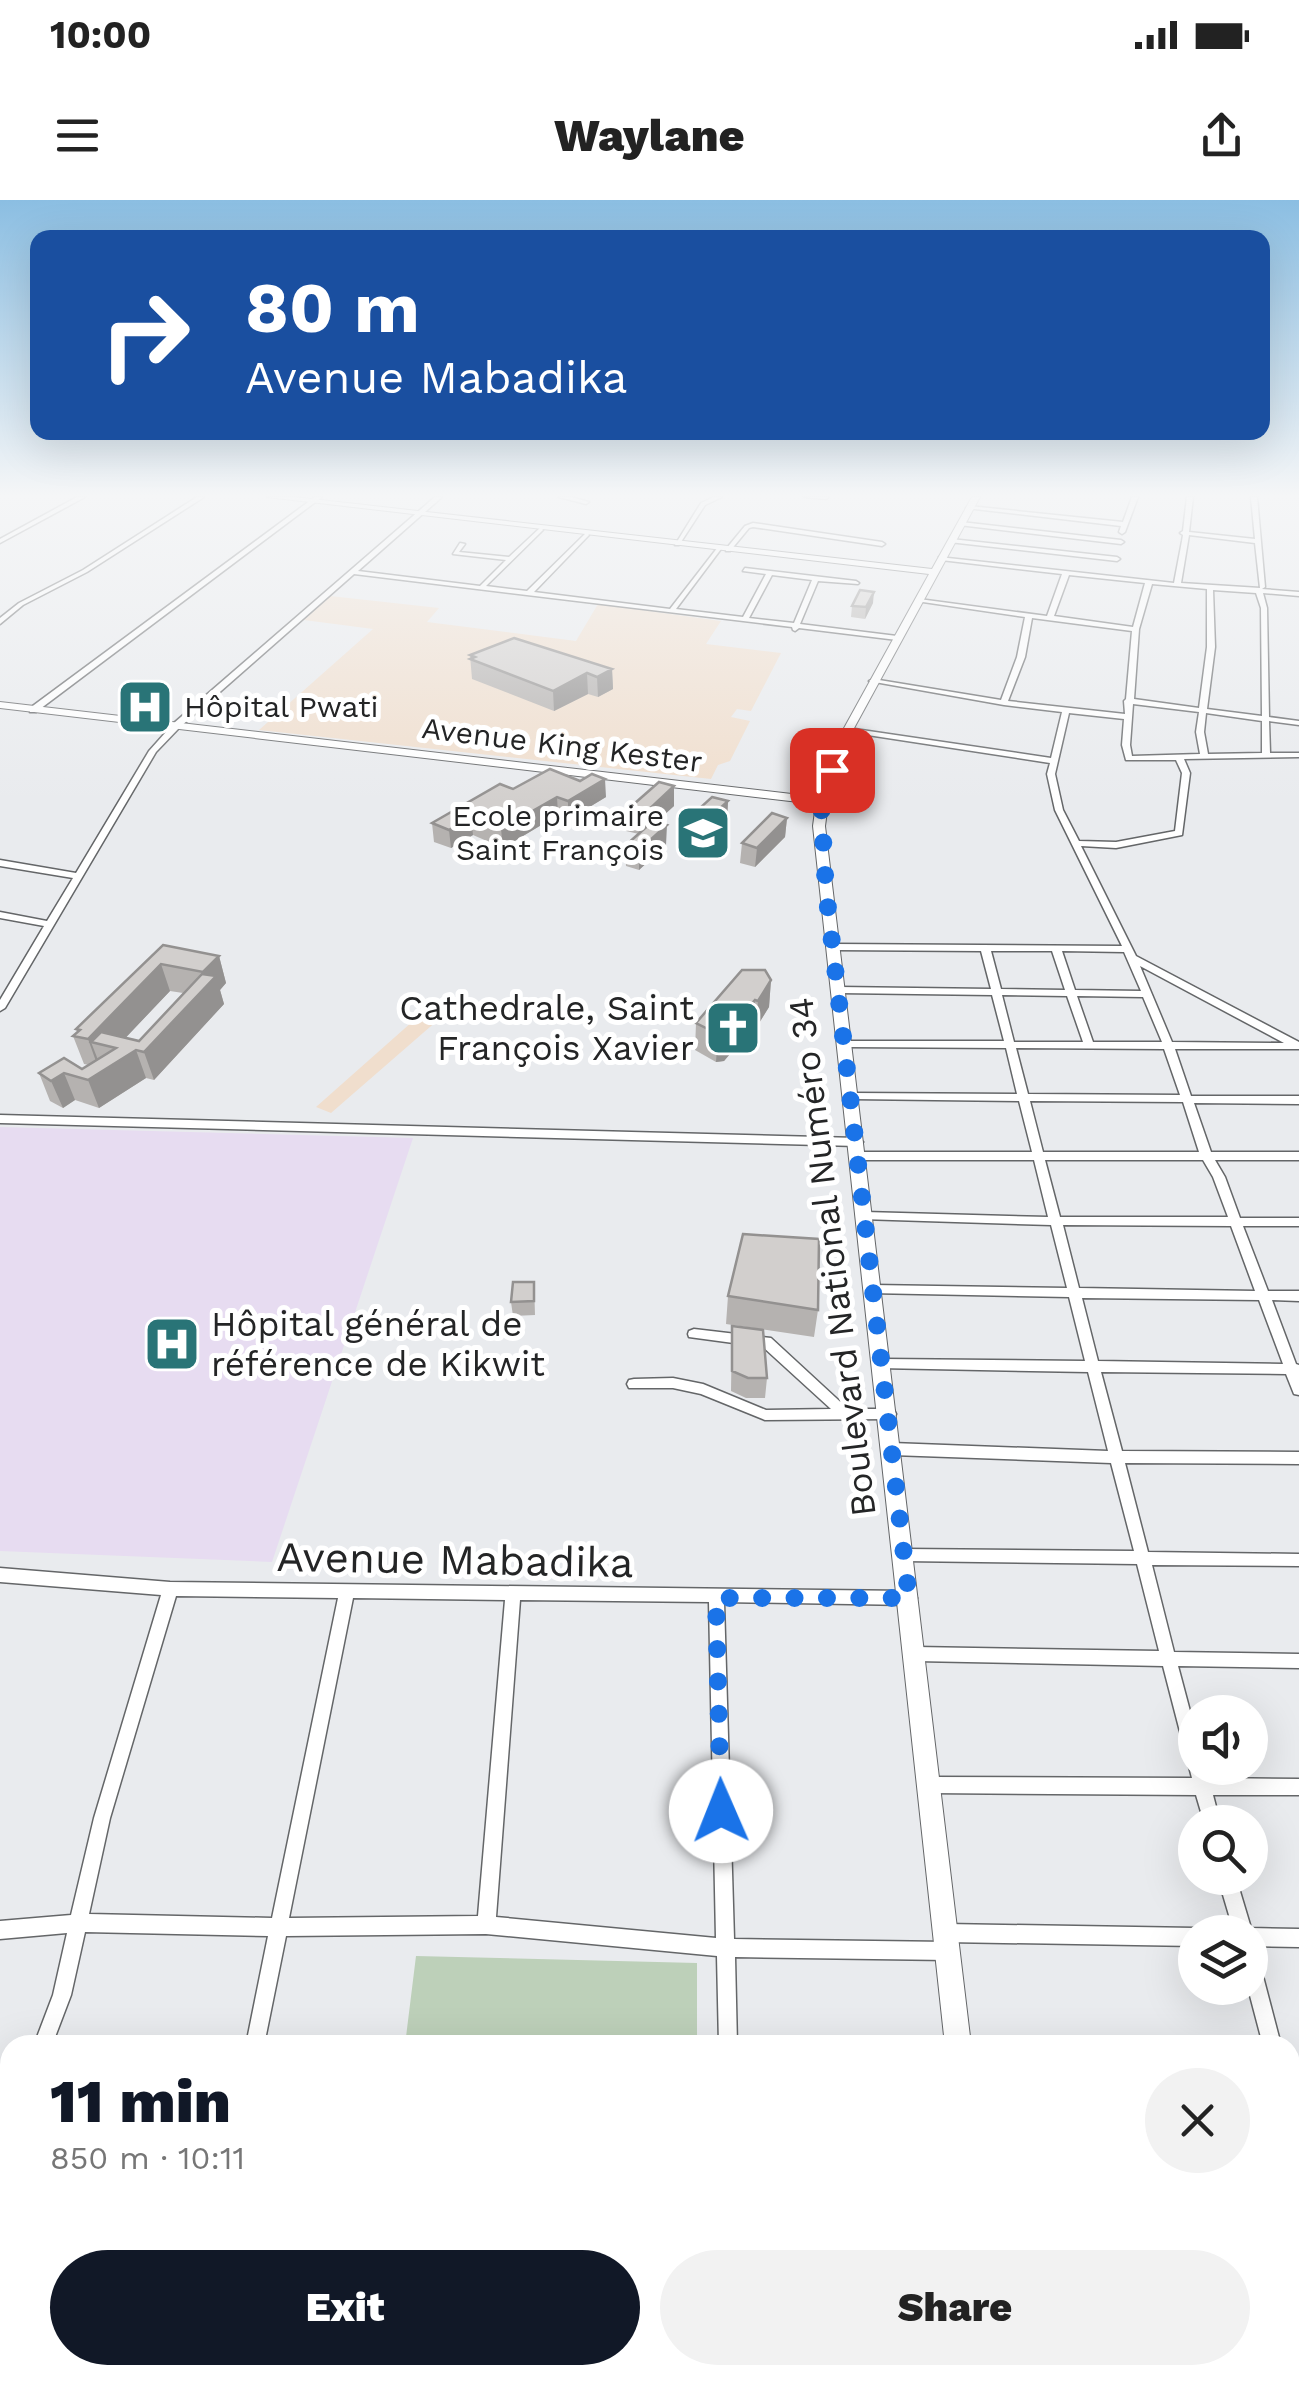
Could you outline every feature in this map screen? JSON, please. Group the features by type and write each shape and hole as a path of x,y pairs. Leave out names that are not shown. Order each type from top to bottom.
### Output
{"main road":[{"name":"Boulevard National Numéro 34","path":"919,601 848,730 821,801 827,904 889,1414 957,2035"},
{"name":"Avenue King Kester","path":"0,705 821,801"}],"street":[{"path":"0,622 30,599"},
{"path":"33,710 182,599"},
{"path":"0,1008 140,769 177,725 320,599"},
{"path":"567,599 896,638"},
{"path":"671,612 682,599"},
{"path":"744,621 756,599"},
{"path":"795,629 807,599"},
{"path":"1050,618 1057,599"},
{"path":"1144,599 1136,629 1128,701 1129,758 1299,755"},
{"path":"1204,756 1200,732 1211,647 1210,599"},
{"path":"1263,599 1266,755"},
{"path":"919,601 1136,629"},
{"path":"1004,703 1021,657 1029,616"},
{"path":"873,681 1004,703 1128,717"},
{"path":"1128,701 1299,723"},
{"path":"1066,710 1051,774 1059,810 1130,953 1168,1044 1206,1155 1219,1177 1262,1295 1295,1369 1299,1390"},
{"path":"848,730 1053,761"},
{"path":"1074,843 1116,844 1179,834 1186,773 1179,757"},
{"path":"0,863 79,876"},
{"path":"0,916 50,924"},
{"path":"835,947 1130,953 1298,1046"},
{"path":"986,948 994,992 1076,1293 1178,1697"},
{"path":"1056,949 1089,1045"},
{"path":"839,990 1146,994"},
{"path":"846,1044 1298,1046"},
{"path":"852,1096 1299,1100"},
{"path":"0,1119 858,1149 1299,1156"},
{"path":"865,1216 1056,1222 1299,1222"},
{"path":"873,1290 1299,1296"},
{"path":"694,1334 766,1342 846,1415"},
{"path":"883,1364 1295,1369"},
{"path":"634,1384 673,1383 702,1389 765,1415 889,1414"},
{"path":"892,1448 1117,1457 1299,1458"},
{"path":"904,1555 1299,1560"},
{"name":"Avenue Mabadika","path":"0,1576 170,1589 909,1598"},
{"path":"46,2035 62,1995 102,1818 170,1589"},
{"path":"257,2035 346,1593"},
{"path":"486,1925 513,1594"},
{"path":"716,1598 728,2035"},
{"path":"916,1654 1299,1661"},
{"path":"930,1785 1299,1787"},
{"path":"1202,1786 1207,1805"},
{"path":"0,1930 76,1924 486,1925 728,1948 1178,1937"},
{"path":"1268,1938 1299,1938"},
{"path":"1262,2005 1269,2035"}],"shaded area":[{"path":"327,599 357,599 439,608 427,622 576,641 598,604 721,621 706,644 781,653 751,711 737,709 731,717 750,721 730,761 718,765 711,779 259,730 373,629 304,620"},
{"path":"442,1000 486,1015 477,1024 446,1013 331,1113 316,1107 430,1006"},
{"name":"Hôpital général de référence de Kikwit","path":"0,1127 413,1138 272,1562 0,1551"}],"green space":[{"path":"416,1956 697,1963 697,2035 406,2035"}],"building":[{"path":"856,599 870,599 866,607 852,606"},
{"path":"514,638 612,669 597,677 587,673 553,691 470,659 475,657 470,655"},
{"path":"550,769 580,781 592,774 605,779 568,801 557,797 501,829 471,816 449,830 432,823 500,784 513,789"},
{"path":"659,782 674,786 642,816 626,811"},
{"path":"712,797 728,801 695,831 679,827"},
{"path":"772,813 787,818 757,848 742,843"},
{"path":"653,821 667,825 639,850 625,846"},
{"path":"163,945 219,956 203,972 161,964 88,1039 73,1036 80,1030 76,1029"},
{"path":"742,970 765,970 771,980 758,1001 726,1033 718,1034 696,1023"},
{"path":"202,974 216,976 144,1052 136,1050 88,1080 64,1073 51,1081 39,1073 64,1058 82,1069 116,1048 91,1042 101,1032 139,1041"},
{"path":"743,1234 819,1239 818,1310 728,1296"},
{"path":"513,1282 534,1282 534,1301 511,1302"},
{"path":"732,1326 763,1330 767,1378 748,1378 732,1371"}],"place":[{"name":"Hôpital Pwati","path":"145,707"},
{"name":"Ecole primaire Saint François","path":"703,833"},
{"name":"Cathedrale, Saint François Xavier","path":"733,1028"},
{"name":"Hôpital général de référence de Kikwit","path":"172,1344"}],"route":[{"path":"721,1811 716,1598 909,1598 835,947 829,924 820,826 821,801 832,770"}]}
